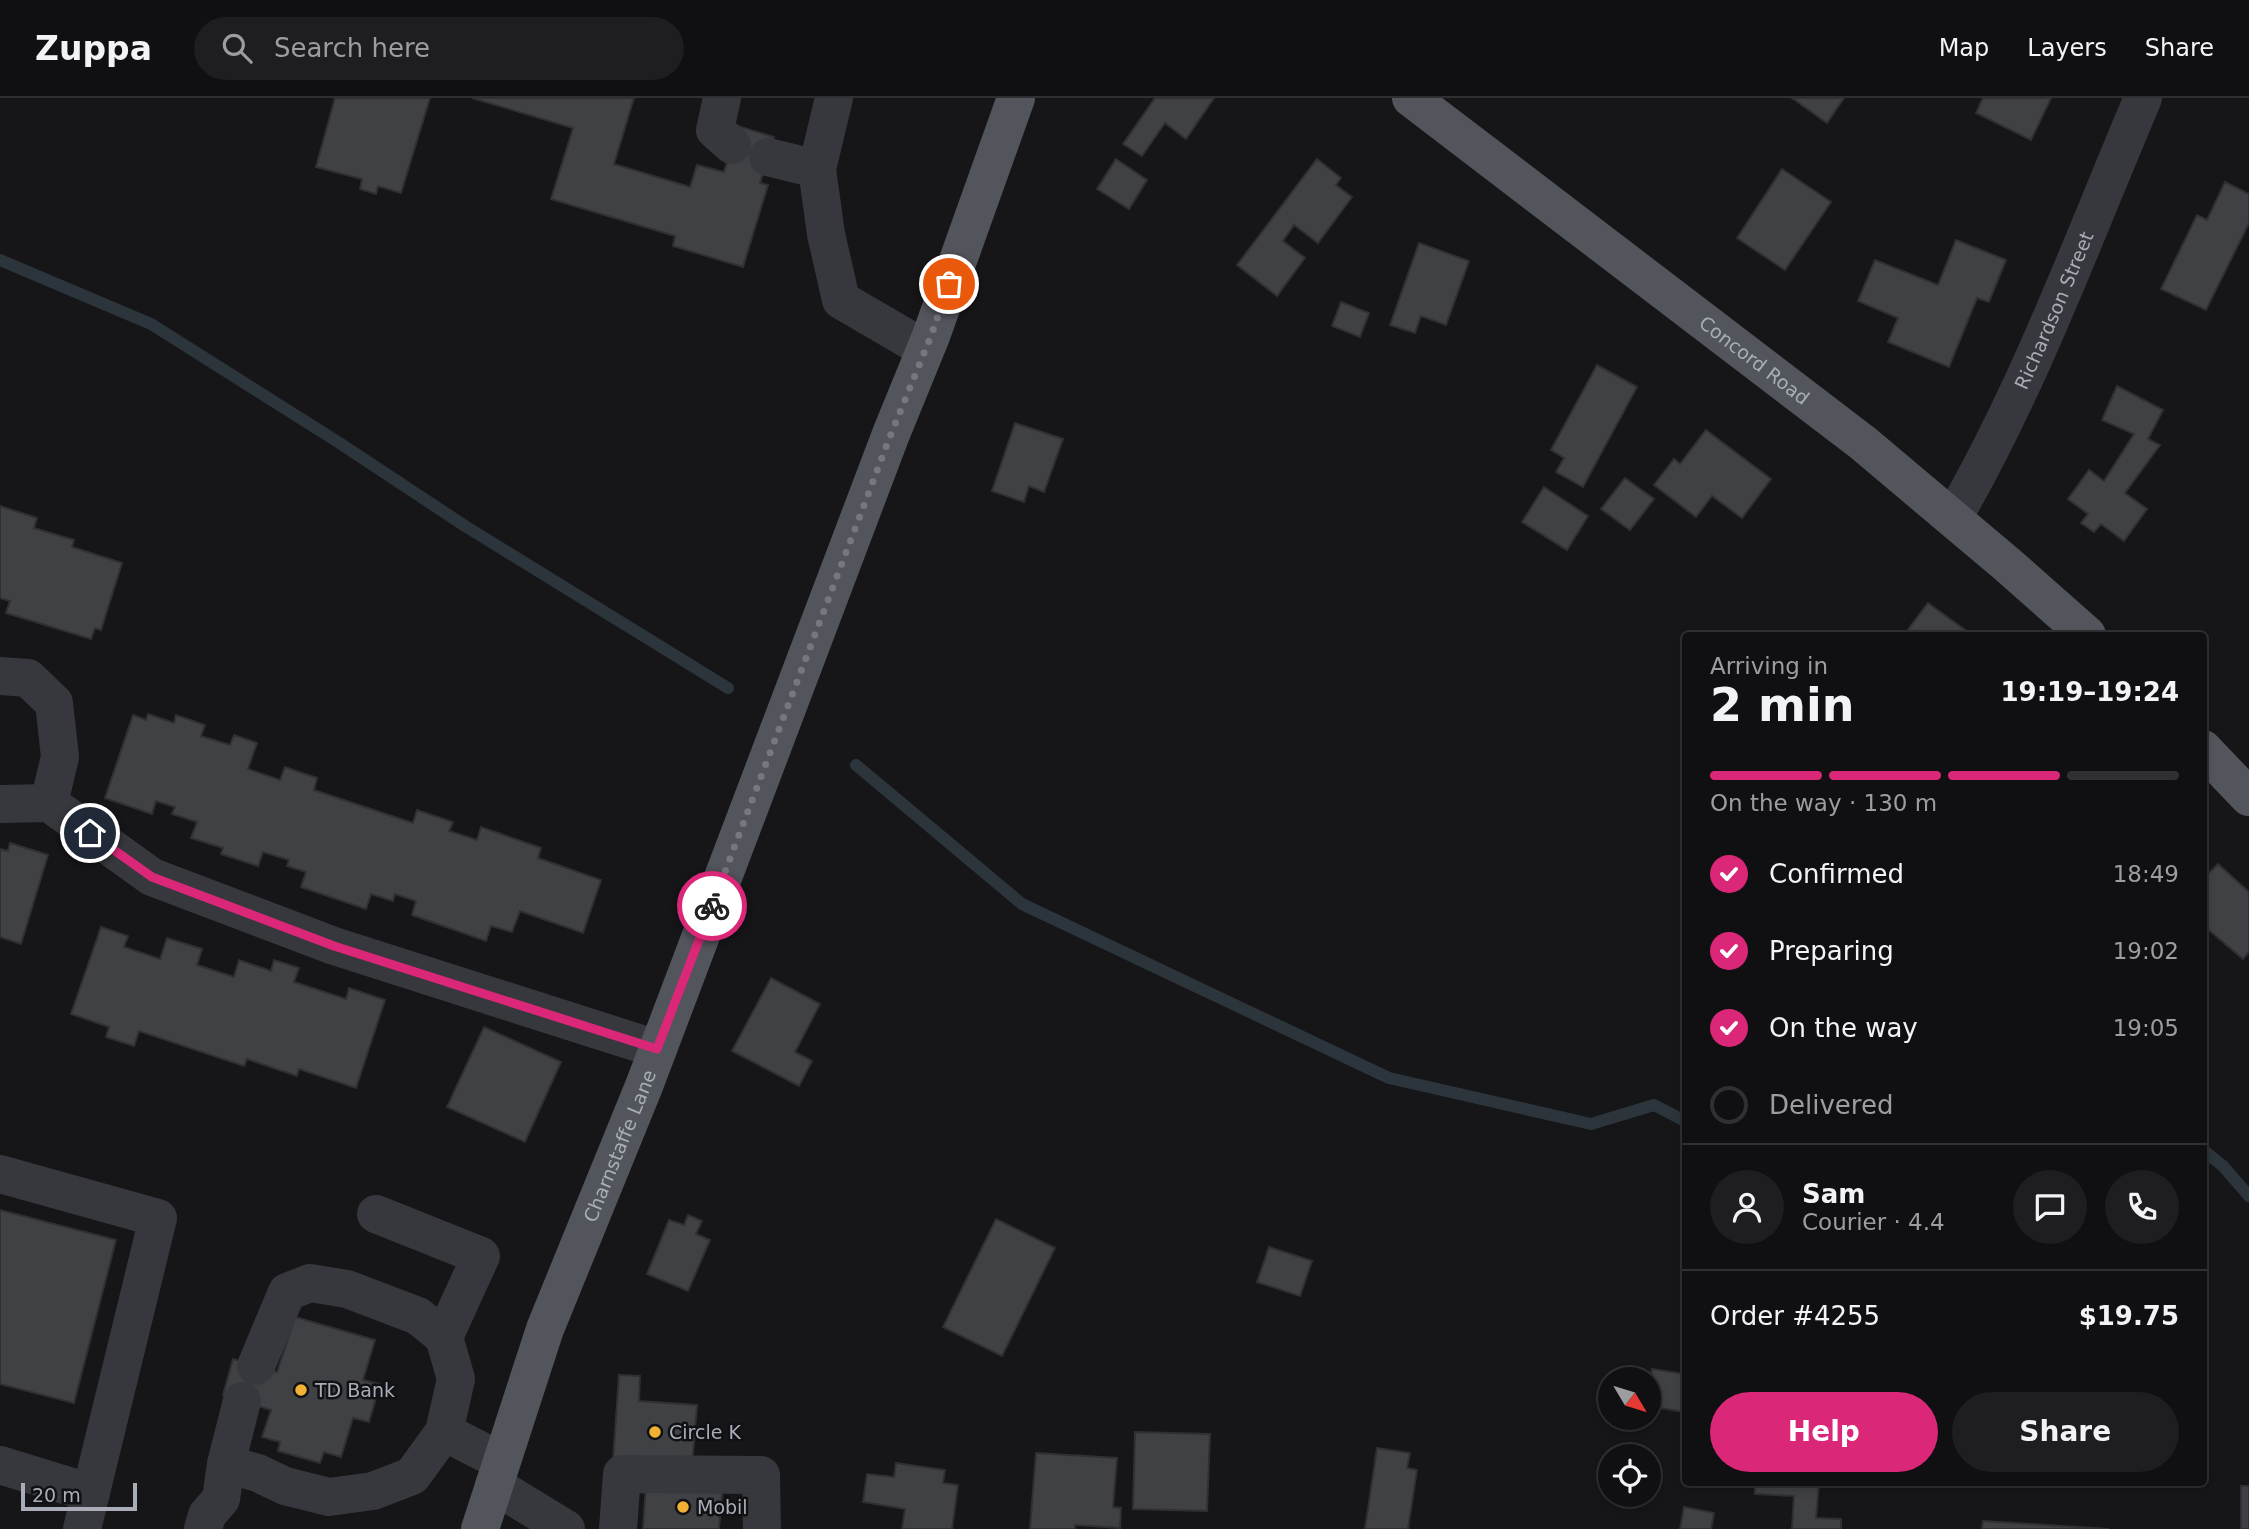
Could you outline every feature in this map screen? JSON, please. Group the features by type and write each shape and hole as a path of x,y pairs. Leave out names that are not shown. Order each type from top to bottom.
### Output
{"main road":[{"name":"Charnstaffe Lane","path":"480,1529 545,1329 657,1049 925,349 1016,98"},
{"name":"Concord Road","path":"1411,98 1863,443 2084,632"},
{"path":"2207,753 2249,797"}],"street":[{"path":"722,98 715,130 732,145"},
{"path":"834,98 817,169 826,234 841,300 925,349"},
{"name":"Richardson Street","path":"1953,518 2022,384 2143,98"},
{"path":"768,157 817,169"},
{"path":"0,676 28,678 54,704 60,757 49,803"},
{"path":"0,804 49,803 152,877 334,946 657,1049"},
{"path":"0,1174 158,1218 82,1529"},
{"path":"376,1214 481,1256 444,1337"},
{"path":"221,1505 258,1473 285,1486 330,1497 373,1491 412,1476 444,1432 456,1379 444,1337 418,1316 347,1289 310,1283 287,1292 256,1366"},
{"path":"221,1505 242,1401"},
{"path":"444,1432 566,1529"},
{"path":"0,1465 91,1493"},
{"path":"618,1529 622,1474 761,1475 762,1529"}],"building":[{"path":"335,98 430,98 401,193 378,186 376,194 360,189 362,179 316,167"},
{"path":"472,98 634,98 614,164 690,187 697,165 724,172 738,126 774,137 760,183 768,185 743,267 673,246 675,236 551,199 573,128"},
{"path":"1155,98 1214,98 1186,139 1165,123 1142,156 1123,144"},
{"path":"1792,98 1844,98 1827,123"},
{"path":"1983,98 2051,98 2031,140 1976,113"},
{"path":"1116,159 1147,180 1129,209 1097,189"},
{"path":"1317,159 1341,178 1336,185 1352,197 1318,243 1294,225 1283,241 1305,258 1277,296 1237,265"},
{"path":"1782,169 1831,202 1785,270 1737,238"},
{"path":"2225,182 2249,194 2249,223 2206,310 2161,289 2197,215 2207,220"},
{"path":"1956,240 2006,260 1989,302 1977,298 1949,367 1888,342 1898,318 1858,301 1875,260 1938,285"},
{"path":"1419,243 1469,261 1446,325 1421,316 1415,333 1390,325"},
{"path":"1341,302 1369,313 1360,337 1332,326"},
{"path":"1597,365 1637,387 1583,487 1556,472 1564,458 1551,450"},
{"path":"2117,386 2163,410 2148,439 2160,445 2125,493 2147,509 2124,541 2101,524 2094,532 2081,523 2088,514 2068,499 2089,470 2104,481 2134,434 2102,420"},
{"path":"1015,423 1063,439 1044,492 1029,486 1024,502 992,491"},
{"path":"1706,430 1771,479 1742,518 1712,496 1696,517 1654,485 1674,459 1680,464"},
{"path":"1625,478 1654,499 1630,530 1601,509"},
{"path":"1544,487 1588,516 1567,550 1522,522"},
{"path":"0,506 37,518 34,528 74,540 72,547 122,563 101,630 95,628 91,639 6,613 10,601 0,598"},
{"path":"1928,603 1968,632 1906,632"},
{"path":"148,714 174,723 176,715 205,725 201,736 230,745 234,735 257,743 248,769 280,780 285,767 317,778 314,790 413,823 417,810 453,822 449,831 477,840 481,827 541,848 538,858 601,880 583,933 520,911 512,932 491,926 486,941 412,915 416,901 395,894 393,901 371,894 366,909 301,887 306,872 287,866 289,860 263,852 258,866 221,854 223,848 191,838 197,822 172,814 175,807 156,801 152,814 105,798 133,715 146,720"},
{"path":"10,843 48,855 21,944 0,937 0,849 8,851"},
{"path":"2218,864 2249,892 2249,952 2243,959 2207,928 2207,875"},
{"path":"101,927 128,936 124,947 160,959 167,938 202,949 197,965 234,977 239,960 271,971 274,960 299,968 294,982 346,999 349,988 385,1000 356,1088 299,1069 297,1076 247,1059 244,1066 139,1031 134,1046 106,1037 109,1027 71,1014"},
{"path":"771,978 820,1004 795,1052 812,1061 799,1086 732,1051"},
{"path":"484,1027 561,1062 525,1142 447,1107"},
{"path":"0,1210 116,1240 74,1403 0,1384"},
{"path":"688,1215 702,1221 696,1234 710,1240 688,1291 647,1274 669,1220 684,1225"},
{"path":"996,1219 1055,1248 1002,1356 943,1327"},
{"path":"1269,1247 1312,1261 1300,1296 1257,1282"},
{"name":"TD Bank","path":"295,1317 375,1340 363,1380 380,1384 369,1422 353,1418 341,1457 324,1452 320,1463 278,1451 280,1442 262,1437 271,1410 223,1395 233,1359 277,1372"},
{"path":"1661,1370 1682,1374 1682,1412 1661,1408"},
{"name":"Circle K","path":"619,1375 640,1376 639,1401 697,1405 692,1466 613,1460"},
{"path":"1135,1432 1210,1434 1207,1511 1133,1509"},
{"path":"1377,1448 1410,1453 1407,1468 1417,1470 1408,1529 1365,1529"},
{"path":"1036,1453 1117,1458 1113,1507 1121,1508 1120,1528 1075,1525 1075,1529 1030,1529"},
{"path":"896,1463 945,1470 943,1483 958,1485 952,1529 902,1529 905,1509 863,1502 867,1474 894,1477"},
{"name":"Mobil","path":"646,1483 723,1485 719,1529 643,1529"},
{"path":"1755,1486 1819,1486 1816,1518 1841,1519 1841,1529 1792,1529 1794,1496 1755,1494"},
{"path":"2241,1486 2249,1486 2249,1529 2241,1529"},
{"path":"1684,1507 1714,1513 1711,1529 1680,1529"},
{"path":"1983,1521 2109,1529 1982,1529"}],"waterway":[{"path":"0,260 151,324 465,526 728,688"},
{"path":"856,765 1022,904 1389,1078 1591,1124 1654,1105 1682,1119"},
{"path":"2207,1153 2223,1166 2249,1196"}],"way so far":[{"path":"712,906 949,284"}],"place":[{"name":"TD Bank","path":"301,1390"},
{"name":"Circle K","path":"655,1432"},
{"name":"Mobil","path":"683,1507"}],"route":[{"path":"90,833 152,877 334,946 657,1049 712,906"}]}
